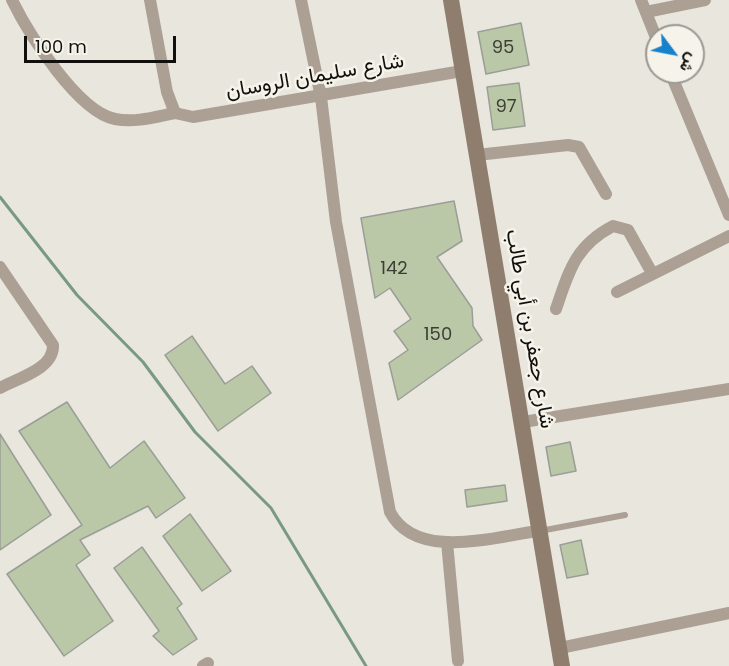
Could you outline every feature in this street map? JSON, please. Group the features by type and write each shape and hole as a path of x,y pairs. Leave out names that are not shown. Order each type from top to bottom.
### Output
{"street":[{"name":"شارع سليمان الروسان","path":"12,0 61,75 90,107 102,115 127,121 175,113 193,117 321,97 462,71"},
{"path":"150,0 167,92 175,113"},
{"path":"301,0 321,97 336,222 390,512 396,524 413,537 424,541 447,542 538,531"},
{"name":"شارع جعفر بن أبي طالب","path":"451,0 562,666"},
{"path":"641,0 650,24"},
{"path":"645,12 705,0"},
{"path":"675,84 729,215"},
{"path":"477,155 568,145 579,147 606,194"},
{"path":"556,309 571,265 595,236 612,226 628,230 652,273"},
{"path":"616,292 729,236"},
{"path":"0,267 53,345 53,352 48,363 0,388"},
{"path":"523,422 729,389"},
{"path":"447,542 458,661"},
{"path":"560,648 728,617"}],"lane":[{"path":"538,531 625,515"}],"building":[{"path":"521,23 529,65 486,74 478,32"},
{"path":"519,83 525,126 493,130 487,87"},
{"path":"454,201 462,241 437,257 472,308 473,326 482,340 398,400 389,363 408,350 394,331 411,319 390,288 375,298 361,218"},
{"path":"192,336 225,384 252,366 271,393 218,431 165,355"},
{"path":"67,402 110,468 144,441 185,498 156,518 148,506 80,540 90,555 76,565 113,621 64,656 7,574 82,525 19,431"},
{"path":"0,434 51,515 0,550"},
{"path":"570,442 576,471 551,476 546,447"},
{"path":"505,485 507,501 467,507 465,490"},
{"path":"190,514 231,571 202,591 163,536"},
{"path":"581,540 588,574 567,578 560,545"},
{"path":"142,547 182,604 177,608 197,639 173,655 153,636 159,631 114,568"}],"waterway":[{"path":"0,197 77,295 143,362 195,432 271,508 366,666"}]}
